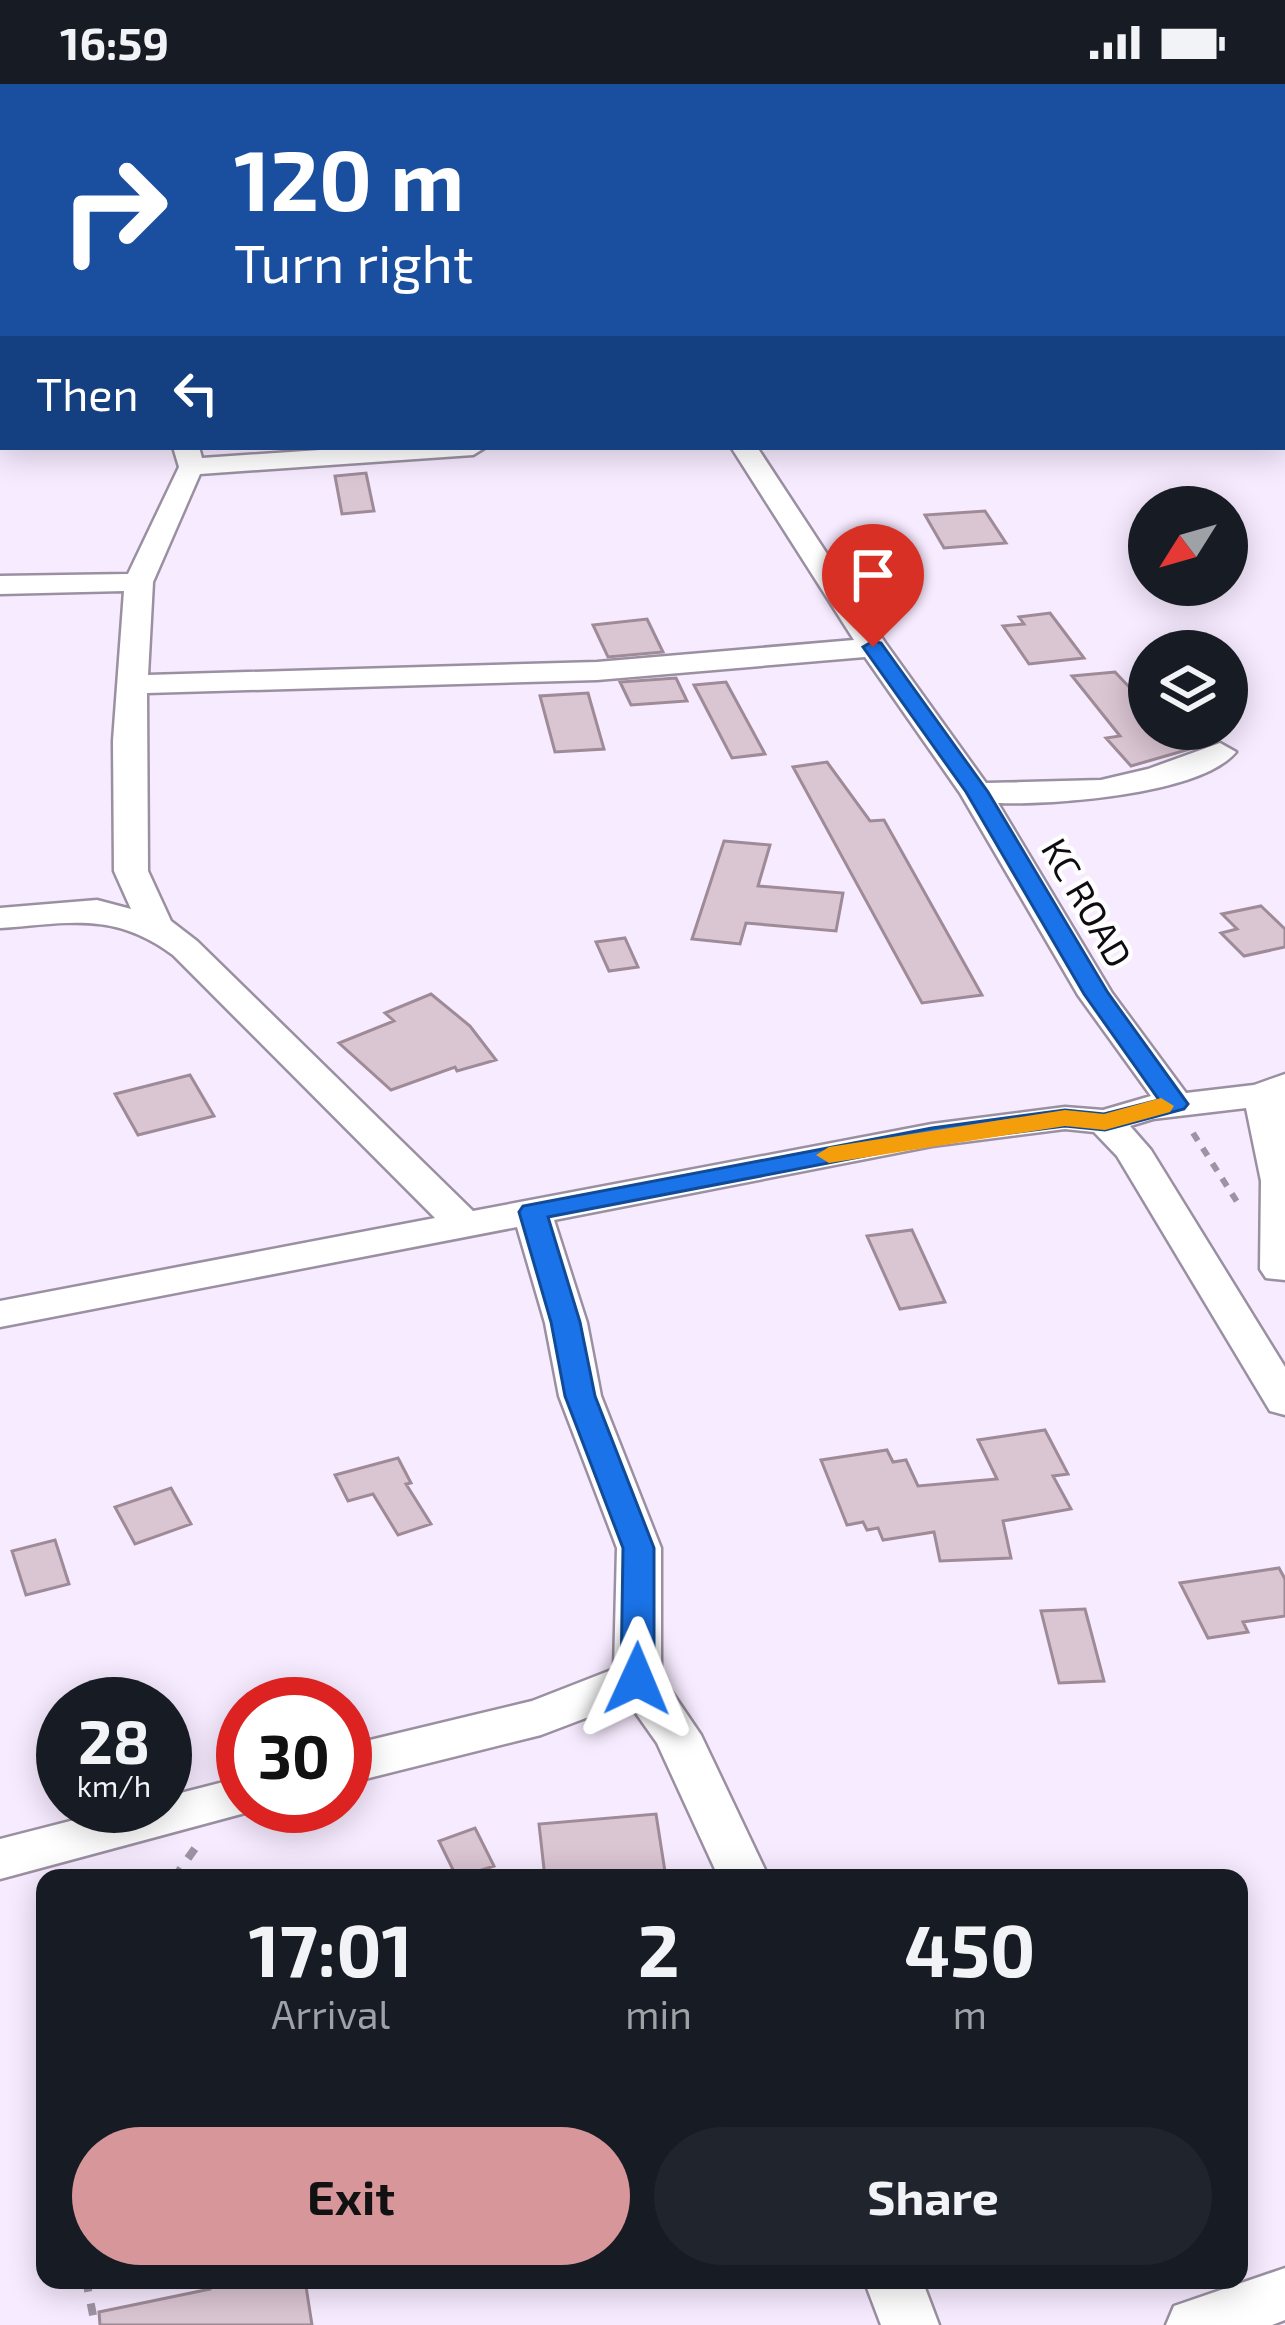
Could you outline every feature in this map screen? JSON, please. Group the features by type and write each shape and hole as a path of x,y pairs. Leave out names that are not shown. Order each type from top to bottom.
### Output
{"street":[{"path":"156,926 131,871 129,741 139,582 189,457 388,450"},
{"name":"KC ROAD","path":"746,450 873,647 976,792 1096,994 1175,1104"},
{"path":"0,585 139,582"},
{"path":"134,684 483,678 736,662 873,647"},
{"path":"976,792 1071,796 1116,789 1164,778 1220,752"},
{"path":"0,918 97,910 156,926 185,948 464,1224"},
{"path":"0,1314 932,1136 1065,1118 1105,1122 1175,1104 1273,1090 1280,1269"},
{"path":"1105,1122 1132,1150 1285,1401"},
{"path":"532,1212 566,1322 580,1396 639,1548 637,1679 677,1736 740,1869"},
{"path":"372,1758 541,1717 637,1679"},
{"path":"0,1859 216,1803"},
{"path":"896,2289 910,2325"},
{"path":"1195,2325 1285,2294"}],"path":[{"path":"1175,1104 1280,1269"},
{"path":"88,2289 95,2325"}],"building":[{"path":"366,473 374,511 342,514 335,476"},
{"path":"985,511 1006,543 944,548 925,515"},
{"path":"1050,613 1084,658 1029,664 1003,626 1024,624 1019,617"},
{"path":"647,619 663,652 608,657 593,625"},
{"path":"1115,672 1128,686 1128,750 1187,750 1131,766 1106,738 1120,736 1072,676"},
{"path":"676,678 687,701 631,705 620,682"},
{"path":"726,682 765,754 732,758 694,685"},
{"path":"588,693 604,749 555,752 540,696"},
{"path":"827,762 870,821 884,820 982,995 922,1003 793,767"},
{"path":"724,841 770,845 758,886 843,893 836,931 746,923 740,944 692,939"},
{"path":"1261,906 1285,929 1285,947 1244,956 1221,933 1237,929 1222,914"},
{"path":"625,938 638,967 609,971 596,942"},
{"path":"431,994 470,1026 496,1060 457,1071 455,1067 391,1090 339,1043 394,1021 385,1013"},
{"path":"190,1075 214,1116 138,1135 115,1094"},
{"path":"912,1230 945,1302 900,1309 867,1236"},
{"path":"1045,1430 1068,1474 1053,1476 1071,1509 1003,1521 1011,1558 940,1561 934,1532 883,1540 878,1528 867,1530 863,1522 847,1525 821,1460 887,1450 893,1462 906,1460 918,1486 997,1479 978,1440"},
{"path":"398,1458 411,1483 406,1484 431,1524 398,1535 373,1494 348,1501 335,1475"},
{"path":"171,1488 191,1524 135,1544 115,1507"},
{"path":"55,1540 69,1584 26,1595 12,1551"},
{"path":"1279,1568 1285,1579 1285,1616 1243,1622 1248,1632 1208,1638 1180,1583"},
{"path":"1085,1609 1104,1681 1059,1683 1041,1611"},
{"path":"656,1814 665,1869 544,1869 539,1824"},
{"path":"475,1828 494,1866 453,1869 439,1841"},
{"path":"210,2289 306,2289 312,2325 100,2325 99,2312"}],"slow traffic":[{"path":"829,1155 1065,1118 1105,1122 1161,1106"}],"route":[{"path":"637,1679 639,1548 580,1396 566,1322 532,1212 932,1136 1065,1118 1105,1122 1175,1104 1096,994 976,792 873,647"}]}
